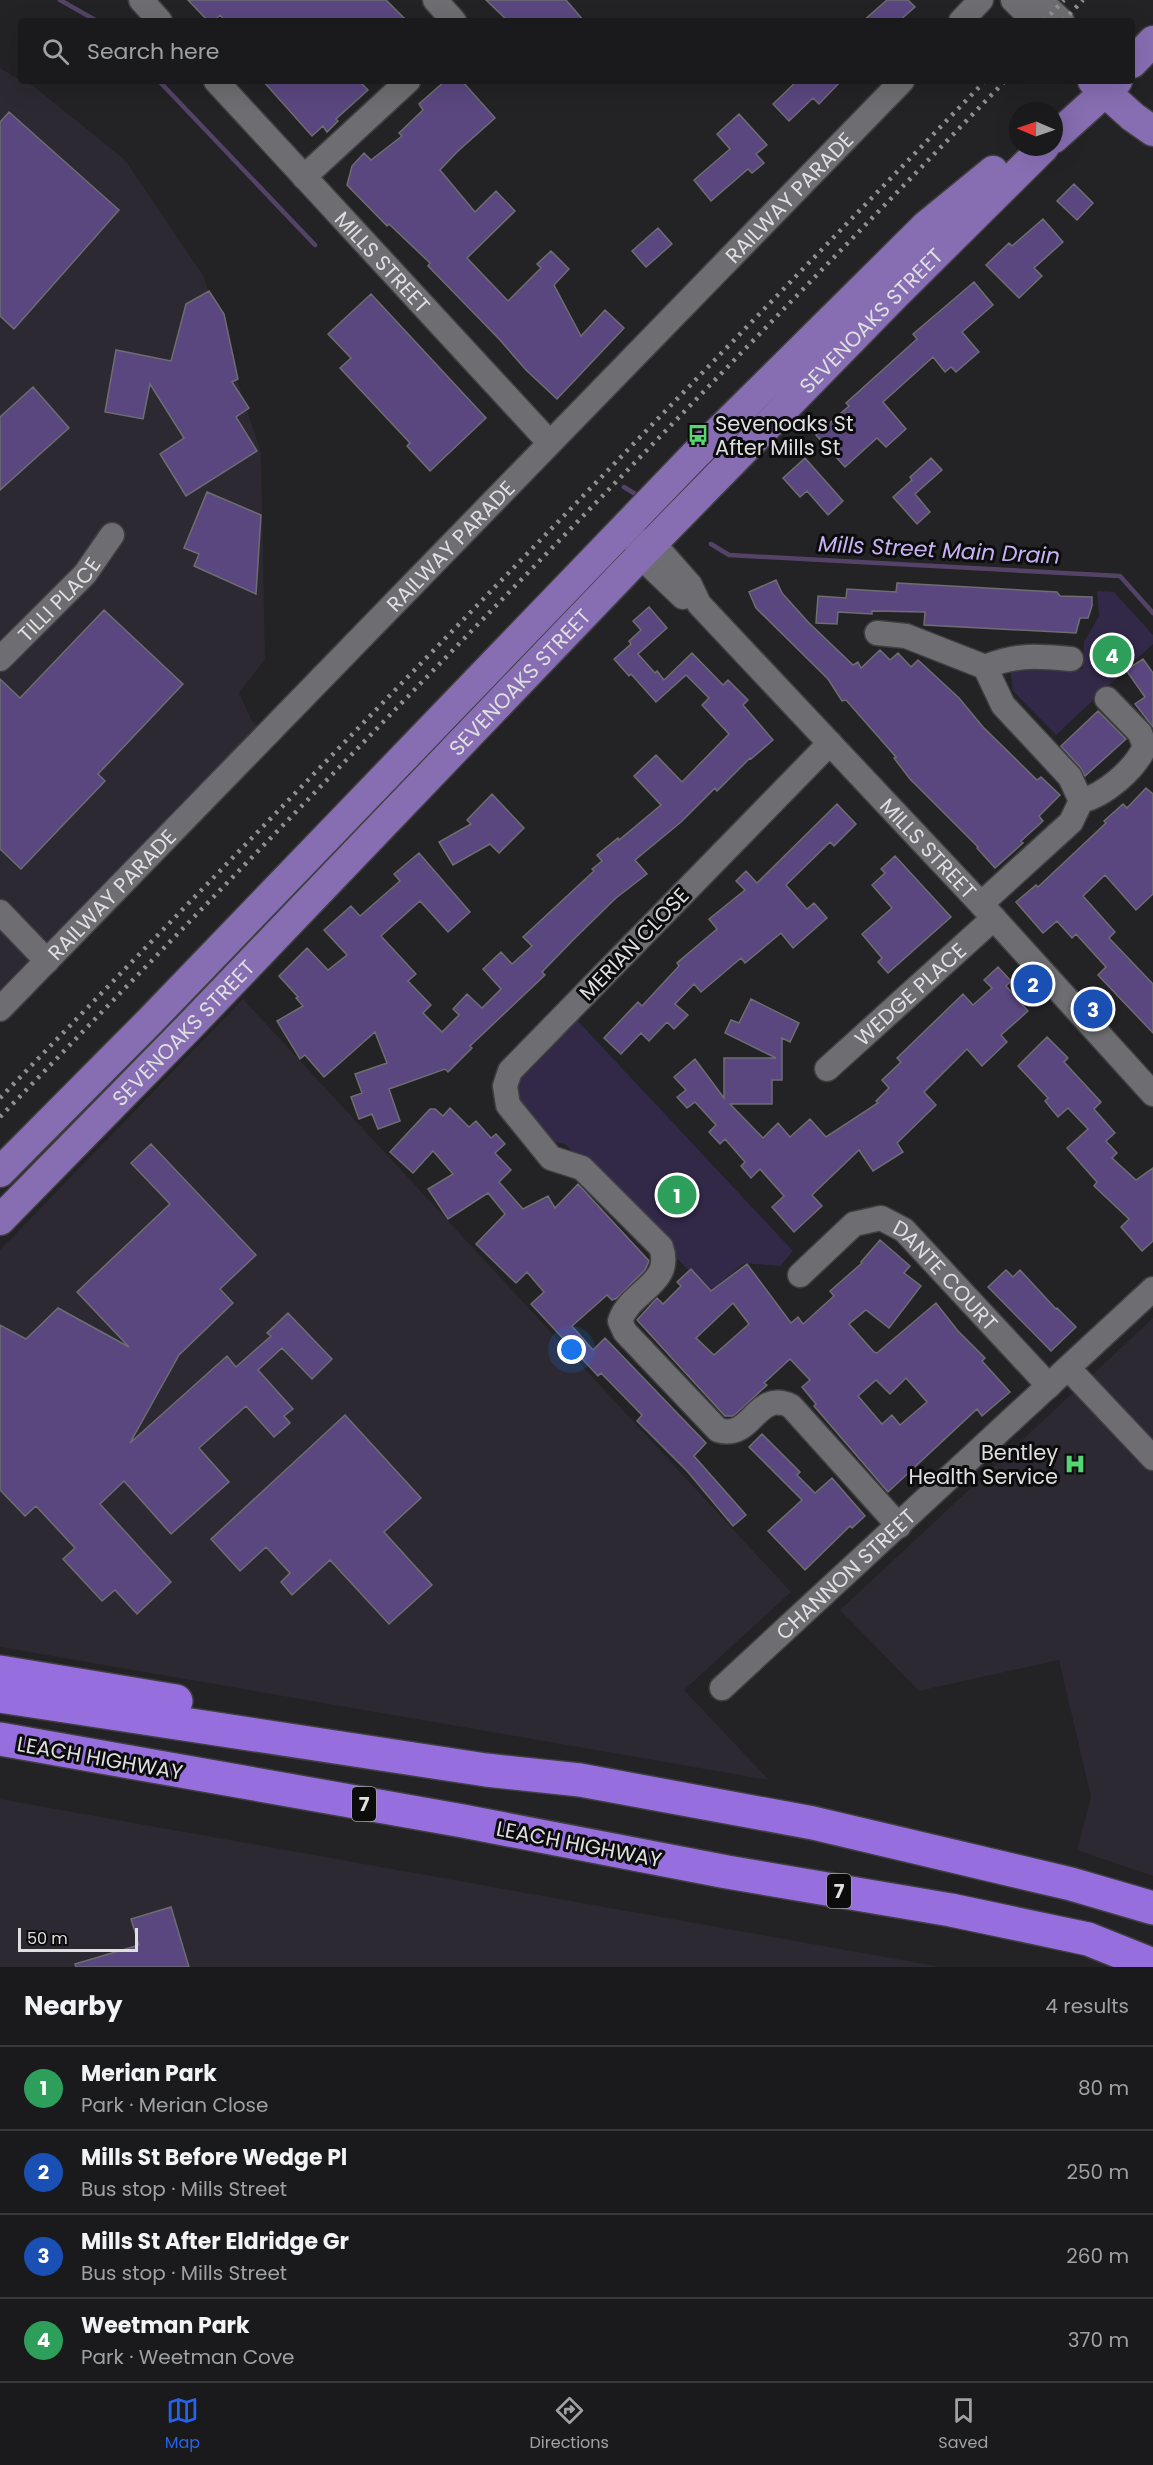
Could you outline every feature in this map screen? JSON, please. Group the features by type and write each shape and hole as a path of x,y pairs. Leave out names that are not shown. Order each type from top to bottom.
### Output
{"highway":[{"path":"0,1672 169,1699 813,1823 1071,1884 1153,1908"},
{"path":"0,1696 486,1770 580,1780 813,1823"},
{"name":"LEACH HIGHWAY","path":"0,1739 463,1821 727,1872 951,1910 1088,1940 1153,1965"},
{"path":"1071,1884 1153,1923"},
{"path":"951,1910 1097,1967"}],"main road":[{"path":"1135,36 1153,19"},
{"path":"1135,60 1153,41"},
{"path":"1063,109 1103,84"},
{"path":"1063,128 1104,84"},
{"path":"1106,84 1153,131"},
{"path":"1107,84 1143,105 1153,121"},
{"name":"SEVENOAKS STREET","path":"0,1172 150,1021 598,554 927,225 966,195 1010,156"},
{"name":"SEVENOAKS STREET","path":"0,1220 188,1028 644,547 1035,156"}],"street":[{"path":"141,0 157,18"},
{"path":"435,0 451,18"},
{"path":"964,18 981,0"},
{"path":"1013,0 1031,18"},
{"path":"1040,0 1059,18"},
{"name":"MILLS STREET","path":"219,84 549,442"},
{"path":"304,177 405,84"},
{"name":"RAILWAY PARADE","path":"0,1009 899,84"},
{"path":"598,554 644,547 646,506"},
{"name":"TILLI PLACE","path":"0,659 85,574 111,535"},
{"name":"MILLS STREET","path":"644,547 690,585 699,604 987,911 1153,1095"},
{"path":"877,633 906,636 985,667 1025,655 1071,659"},
{"path":"985,667 1003,705 1070,777 1081,801 1089,799 1110,786 1139,759 1145,747 1140,733 1107,699"},
{"name":"MERIAN CLOSE","path":"830,743 510,1071 505,1086 508,1105 551,1158 582,1168 661,1247 665,1259 663,1272 624,1310 620,1321 625,1332 718,1430 728,1434 739,1430 768,1403 780,1401 791,1406 899,1526"},
{"name":"WEDGE PLACE","path":"827,1069 987,911 1071,822 1081,801"},
{"path":"0,912 47,961"},
{"path":"150,1021 175,1020 188,1028 191,998 200,968"},
{"name":"DANTE COURT","path":"800,1275 854,1224 881,1218 904,1230 1049,1386"},
{"name":"CHANNON STREET","path":"722,1688 1153,1289"},
{"path":"1069,1369 1153,1458"}],"shaded area":[{"path":"0,68 18,79 18,84 32,85 124,159 203,275 261,453 265,659 239,693 251,719 271,743 0,1023"},
{"path":"1097,591 1114,592 1153,635 1153,644 1056,735 1013,691 1010,667 1083,669 1084,642 1099,616"},
{"path":"243,999 791,1592 684,1690 769,1780 0,1647 0,1250"},
{"path":"575,1018 793,1251 780,1266 744,1263 710,1292 565,1144 549,1141 514,1102 517,1076"},
{"name":"Bentley Health Service","path":"1153,1318 1153,1876 1077,1850 1091,1797 1059,1660 919,1691 840,1610"},
{"path":"0,1799 936,1966 937,1967 0,1967"}],"building":[{"path":"188,0 386,0 404,18 222,18 220,15 217,18 205,18"},
{"path":"486,0 566,0 581,18 505,18"},
{"path":"887,0 908,0 915,7 902,18 866,18"},
{"path":"266,84 362,84 368,90 336,119 338,121 327,132 323,126 312,136"},
{"path":"442,84 465,84 495,118 440,170 475,212 496,191 515,211 467,258 508,301 541,268 537,264 551,251 569,269 554,285 581,336 605,310 624,328 557,399 526,370 428,266 430,263 389,224 387,226 347,185 352,166 364,153 371,160 402,136 399,133 423,110 419,104"},
{"path":"794,84 838,84 819,104 813,98 789,121 773,104"},
{"path":"9,112 119,210 14,329 0,316 0,122"},
{"path":"739,114 767,145 756,154 764,163 752,173 748,169 711,201 694,180 730,149 717,134"},
{"path":"1074,184 1093,203 1077,220 1057,201"},
{"path":"1043,219 1063,242 1034,268 1042,276 1019,298 986,265 1009,243 1012,246"},
{"path":"658,228 672,244 646,267 632,251"},
{"path":"974,282 993,305 962,332 979,352 956,372 951,367 945,372 933,357 883,402 906,429 886,447 877,438 845,467 816,435 849,406 846,403 917,339 913,334"},
{"path":"209,291 224,314 238,379 232,382 249,408 236,417 257,451 186,496 160,454 184,438 150,384 143,419 105,412 116,350 171,361 186,304"},
{"path":"371,294 486,418 430,471 407,446 410,443 340,368 351,358 328,334"},
{"path":"33,387 69,428 0,490 0,417"},
{"path":"805,458 843,501 828,515 807,491 800,497 783,478"},
{"path":"931,458 942,470 915,494 930,512 917,524 893,497"},
{"path":"207,492 261,515 256,594 194,566 199,554 184,548"},
{"path":"776,580 782,593 809,623 853,665 858,662 861,668 880,650 890,660 898,653 911,667 918,660 959,698 983,727 1037,780 1041,777 1060,795 1039,816 1043,821 995,868 978,847 910,779 894,758 896,757 846,700 842,701 828,679 756,608 749,592"},
{"path":"897,583 1057,592 1060,596 1092,597 1092,606 1088,618 1080,618 1076,633 924,625 925,612 872,611 872,614 838,612 837,624 816,623 818,596 846,598 847,589 896,592"},
{"path":"649,607 667,628 638,654 655,673 657,671 664,680 692,653 723,685 728,680 748,700 743,705 773,740 750,758 717,791 715,788 681,822 635,860 647,874 616,898 575,938 542,972 545,975 470,1046 472,1048 448,1072 445,1069 389,1089 400,1121 378,1129 372,1114 359,1119 351,1097 362,1093 355,1074 387,1063 375,1032 324,1077 305,1055 300,1059 277,1021 303,1006 279,976 307,948 328,970 347,955 324,930 351,906 360,916 400,881 394,874 419,853 470,912 448,932 420,901 381,936 416,974 408,981 431,1005 423,1013 442,1032 459,1015 453,1009 467,994 482,1008 501,989 483,969 501,952 512,964 532,946 523,937 594,871 592,869 602,861 597,855 661,805 634,776 656,755 682,782 729,734 702,705 709,698 686,675 656,702 614,659 631,644 629,641 641,630 633,621"},
{"path":"104,610 183,684 98,774 105,781 21,869 0,849 0,679 20,698"},
{"path":"1143,659 1153,673 1153,727 1135,704 1145,697 1126,670"},
{"path":"1098,711 1126,739 1085,776 1061,746"},
{"path":"1146,788 1153,794 1153,894 1136,910 1105,875 1083,896 1115,932 1109,938 1153,984 1153,1033 1098,975 1106,967 1076,934 1072,938 1057,921 1043,933 1016,902 1036,885 1038,887 1106,823 1104,821 1123,804 1127,808"},
{"path":"492,794 524,828 499,853 490,844 453,865 439,842 471,824 467,820"},
{"path":"837,804 856,824 834,846 830,842 786,885 807,909 814,903 827,918 793,948 781,933 745,963 741,958 701,992 694,984 675,1004 688,1015 674,1029 667,1022 649,1041 641,1033 621,1054 604,1038 638,1002 642,1006 679,966 677,963 717,929 709,919 745,890 736,881 746,871 757,883"},
{"path":"895,856 951,917 888,973 878,962 882,958 862,934 892,908 872,885 885,873 881,869"},
{"path":"998,967 1011,981 1006,986 1028,1011 1001,1035 1007,1042 982,1066 967,1049 924,1092 936,1105 897,1143 903,1152 873,1171 859,1150 812,1195 822,1206 794,1232 772,1207 784,1196 760,1169 751,1178 741,1166 745,1162 725,1139 720,1144 709,1132 716,1125 695,1102 687,1108 677,1097 686,1090 674,1077 695,1059 724,1098 724,1058 776,1058 725,1033 731,1020 739,1023 751,999 799,1023 790,1042 782,1038 782,1080 772,1080 772,1104 730,1104 763,1138 778,1123 790,1137 810,1119 826,1137 878,1103 876,1101 889,1088 882,1080 901,1062 897,1058 963,994 973,1005 992,988 984,980"},
{"path":"1047,1037 1068,1058 1064,1062 1101,1102 1094,1109 1115,1133 1106,1141 1117,1153 1112,1158 1136,1180 1153,1168 1153,1241 1142,1251 1121,1227 1129,1219 1094,1186 1097,1182 1067,1148 1088,1129 1068,1108 1058,1117 1045,1101 1048,1098 1018,1066"},
{"path":"450,1108 469,1127 476,1121 491,1138 496,1134 505,1144 495,1153 511,1170 499,1182 523,1209 548,1196 555,1208 578,1184 649,1261 645,1270 617,1298 612,1300 607,1295 572,1326 593,1350 605,1338 706,1443 694,1456 746,1515 733,1526 687,1471 637,1421 642,1415 601,1373 598,1376 531,1304 544,1292 527,1272 516,1283 476,1244 505,1214 488,1193 448,1219 428,1189 453,1174 433,1151 413,1173 390,1152 430,1109 435,1109 443,1116"},
{"path":"151,1144 256,1255 220,1289 233,1303 179,1355 130,1443 227,1356 236,1367 271,1336 267,1333 288,1313 332,1359 312,1379 282,1348 258,1370 293,1409 284,1416 290,1423 274,1437 246,1406 199,1448 229,1482 171,1534 124,1481 100,1504 171,1582 137,1614 115,1590 102,1601 63,1559 75,1548 36,1506 25,1516 0,1490 0,1325 26,1339 58,1308 129,1347 77,1292 170,1204 131,1163"},
{"path":"880,1240 910,1266 904,1273 921,1286 889,1328 866,1310 849,1324 874,1352 877,1353 936,1303 958,1331 985,1358 982,1361 1010,1392 982,1416 977,1409 888,1492 814,1406 816,1404 802,1387 810,1380 790,1359 738,1412 733,1416 725,1416 637,1320 657,1298 663,1304 681,1286 677,1282 691,1269 711,1291 747,1264 791,1323 798,1317 803,1324 834,1296 830,1291 861,1262","holes":["733,1303 749,1324 714,1355 696,1338","906,1378 927,1402 900,1425 892,1415 882,1424 858,1396 876,1380 890,1394"]},
{"path":"1006,1270 1013,1277 1020,1270 1076,1327 1051,1351 988,1287"},
{"path":"345,1415 421,1498 384,1532 432,1585 389,1624 330,1560 292,1595 281,1582 290,1573 266,1547 240,1571 211,1539"},
{"path":"762,1434 800,1472 797,1475 815,1493 832,1478 865,1516 852,1528 850,1526 805,1570 768,1531 802,1500 749,1447"},
{"path":"171,1907 189,1967 76,1967 75,1964 139,1945 131,1919"}],"waterway":[{"name":"Mills Street Main Drain","path":"60,0 92,18"},
{"name":"Mills Street Main Drain","path":"162,84 315,245"},
{"path":"624,487 640,497"},
{"name":"Mills Street Main Drain","path":"711,544 729,555 1120,576 1153,613"}],"railway":[{"path":"1047,18 1064,0"},
{"path":"1066,18 1083,0"},
{"path":"0,1098 982,84"},
{"path":"0,1117 1002,84"}],"place":[{"name":"Sevenoaks St After Mills St","path":"698,435"},
{"name":"Weetman Park","path":"1112,655"},
{"name":"Mills St Before Wedge Pl","path":"1033,984"},
{"name":"Mills St After Eldridge Gr","path":"1093,1009"},
{"name":"Merian Park","path":"677,1195"},
{"name":"Bentley Health Service","path":"1075,1464"}]}
